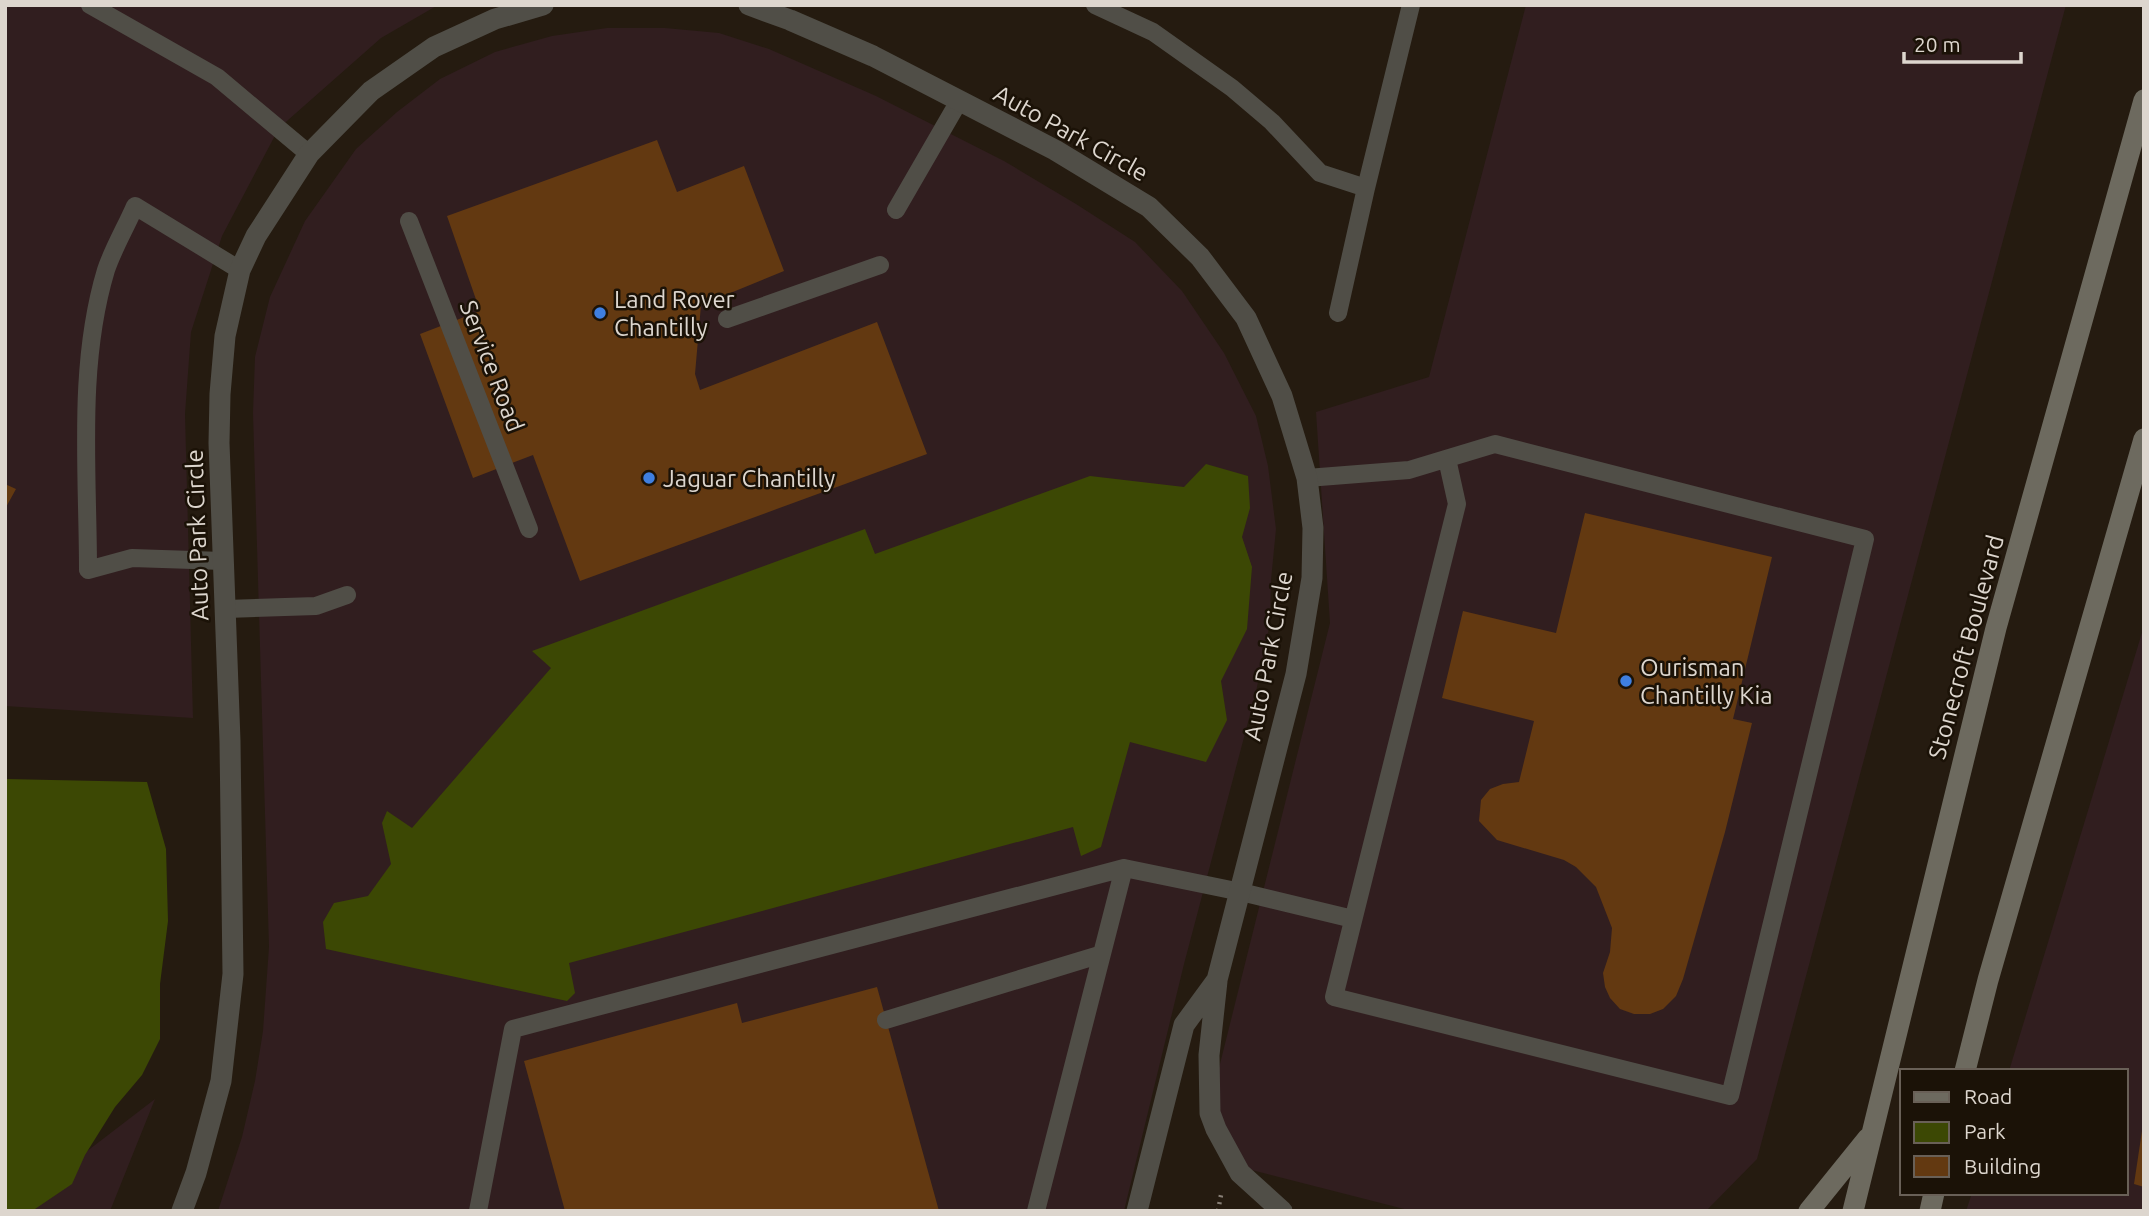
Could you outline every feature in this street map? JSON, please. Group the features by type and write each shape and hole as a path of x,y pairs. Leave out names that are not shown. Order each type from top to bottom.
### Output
{"main road":[{"name":"Stonecroft Boulevard","path":"1853,1211 1996,628 2144,100"},
{"path":"1966,1069 1988,980 2144,439"},
{"path":"1809,1211 1872,1133"}],"street":[{"name":"Auto Park Circle","path":"181,1211 196,1173 221,1081 233,974 233,862 220,496 220,394 225,337 240,270 256,236 309,154 371,91 434,47 495,19 543,5"},
{"name":"Auto Park Circle","path":"749,5 873,56 1055,150 1149,207 1200,257 1246,318 1282,396 1307,478 1313,528 1312,578 1306,624 1296,674 1217,980 1184,1025 1137,1211"},
{"path":"1217,980 1209,1055 1210,1113 1240,1173 1282,1211"}],"lane":[{"path":"90,5 116,12 217,77 309,154"},
{"path":"1095,5 1153,32 1210,71 1272,122 1320,173 1366,188"},
{"path":"1338,313 1410,5"},
{"path":"896,210 959,100"},
{"path":"223,561 132,558 88,570 86,387 93,326 107,268 135,206 240,270"},
{"name":"Service Road","path":"409,221 529,529"},
{"path":"727,319 880,265"},
{"path":"1307,478 1409,470 1495,444 1865,539 1730,1096 1334,997 1457,504 1447,459"},
{"path":"226,609 316,606 347,595"},
{"path":"478,1211 513,1029 1124,868 1241,891 1353,919"},
{"path":"1036,1211 1124,868"},
{"path":"886,1020 1102,954"}],"shaded area":[{"path":"5,5 438,5 381,38 279,128 222,236 191,332 185,414 193,718 5,706"},
{"path":"1526,5 2066,5 1757,1159 1706,1211 1412,1211 1244,1168 1212,1096 1330,623 1316,412 1429,377"},
{"path":"607,28 665,28 719,33 769,49 876,96 1004,161 1076,204 1135,242 1182,291 1224,353 1256,416 1268,466 1276,529 1270,623 1256,692 1184,964 1124,1211 218,1211 242,1137 255,1081 263,1031 269,947 253,413 255,357 270,297 305,221 356,149 397,112 440,79 495,52 552,36"},
{"path":"2144,626 2144,1211 1966,1211 1971,1195 2128,1195 2128,1069 2010,1069"},
{"path":"155,1099 110,1211 9,1211"}],"green space":[{"path":"1206,464 1248,476 1250,508 1242,537 1252,567 1247,629 1221,681 1227,720 1206,762 1130,742 1101,847 1081,856 1073,827 569,963 575,993 567,1001 326,949 323,922 334,903 368,896 391,864 382,823 387,811 412,828 551,668 532,651 865,529 875,554 1090,476 1184,487"},
{"path":"5,779 147,782 166,849 168,921 160,984 160,1039 142,1075 115,1107 85,1155 72,1184 32,1211 5,1211"}],"building":[{"path":"657,140 677,192 744,166 784,271 701,305 695,374 700,390 877,322 927,454 580,581 533,455 473,478 420,334 480,311 447,216"},
{"path":"5,484 16,489 5,509"},
{"path":"1585,513 1772,557 1733,719 1752,723 1725,832 1676,996 1663,1009 1650,1014 1634,1014 1620,1009 1605,987 1603,973 1610,952 1612,928 1596,887 1576,867 1564,860 1497,840 1479,821 1481,800 1490,789 1519,782 1534,721 1442,698 1463,611 1556,633"},
{"path":"877,987 939,1211 565,1211 524,1061 737,1003 742,1023"},
{"path":"2144,1131 2144,1187 2134,1184"}],"place":[{"name":"Land Rover Chantilly","path":"600,313"},
{"name":"Jaguar Chantilly","path":"649,478"},
{"name":"Ourisman Chantilly Kia","path":"1626,681"}]}
